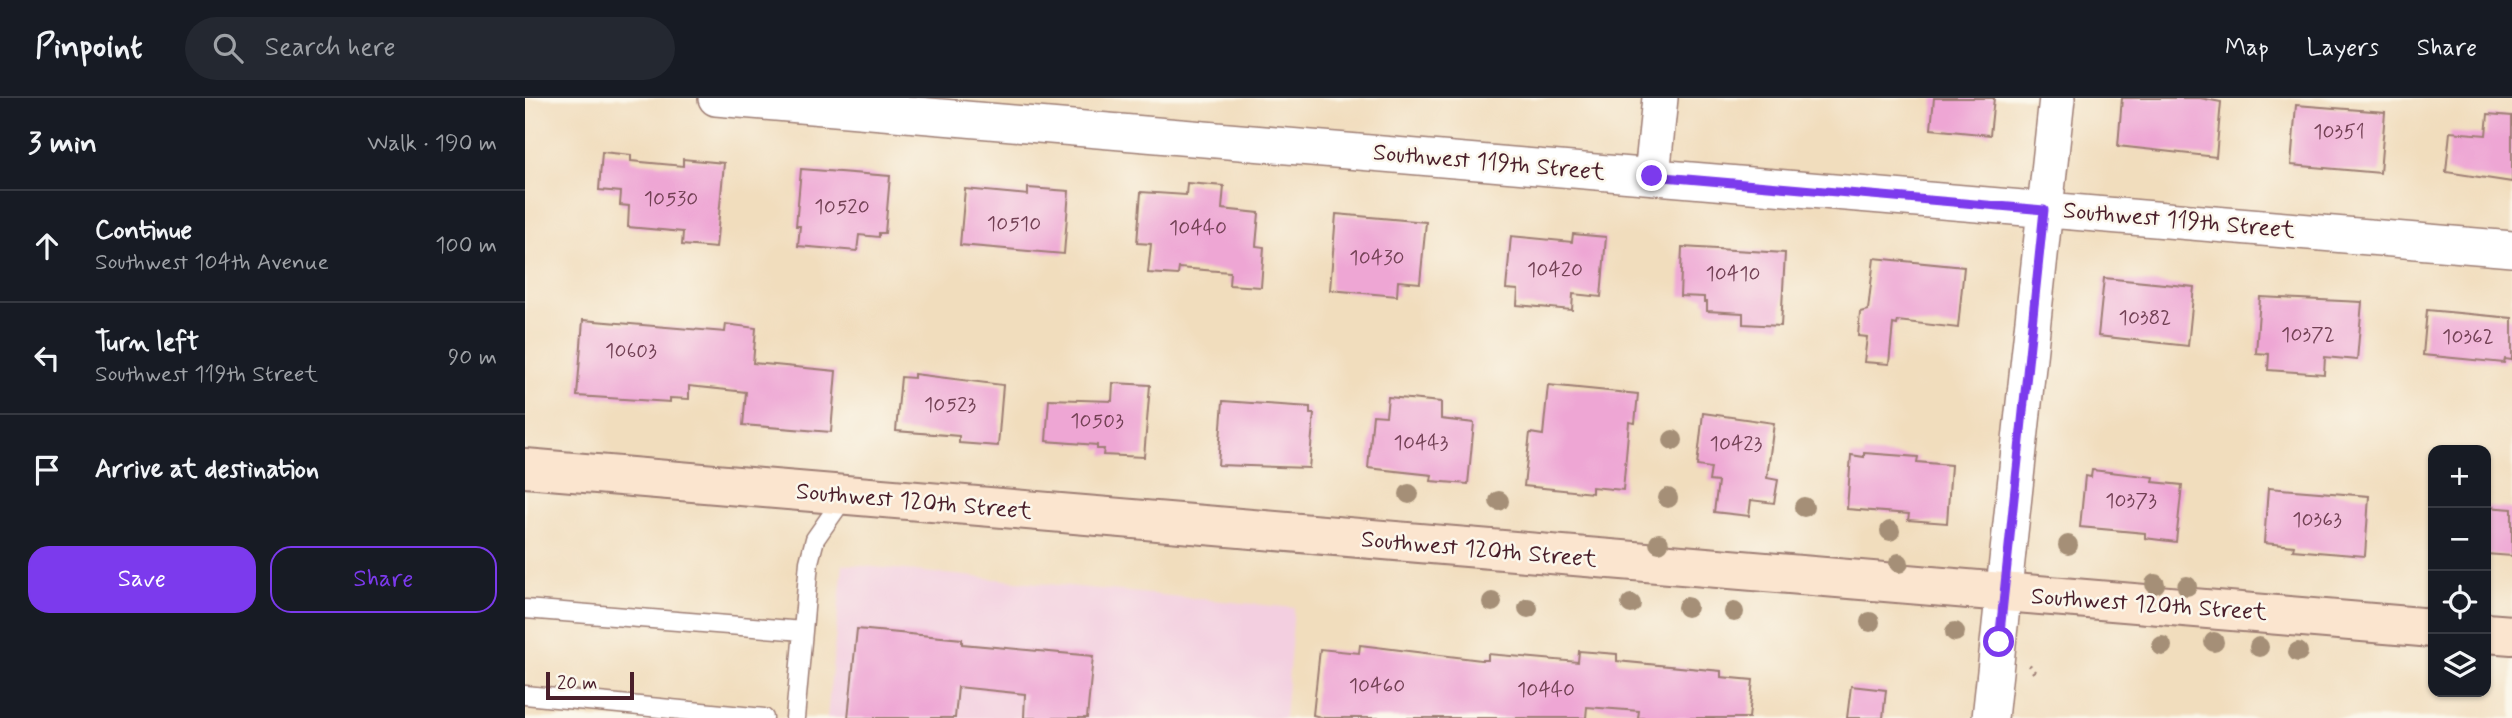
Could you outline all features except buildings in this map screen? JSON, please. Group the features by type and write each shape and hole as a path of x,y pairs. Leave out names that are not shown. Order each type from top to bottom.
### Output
{"street":[{"name":"Southwest 119th Street","path":"716,98 2512,249"},
{"path":"1652,176 1660,98"},
{"path":"1990,718 2057,98"},
{"name":"Southwest 120th Street","path":"525,468 2428,628"},
{"path":"2491,633 2512,635"}],"lane":[{"path":"795,718 810,558 815,539 845,496"},
{"path":"525,609 803,631"},
{"path":"525,695 764,718"}],"shaded area":[{"path":"843,564 1294,608 1285,718 827,718"}],"route":[{"path":"1652,176 2044,210 1999,642"}]}
